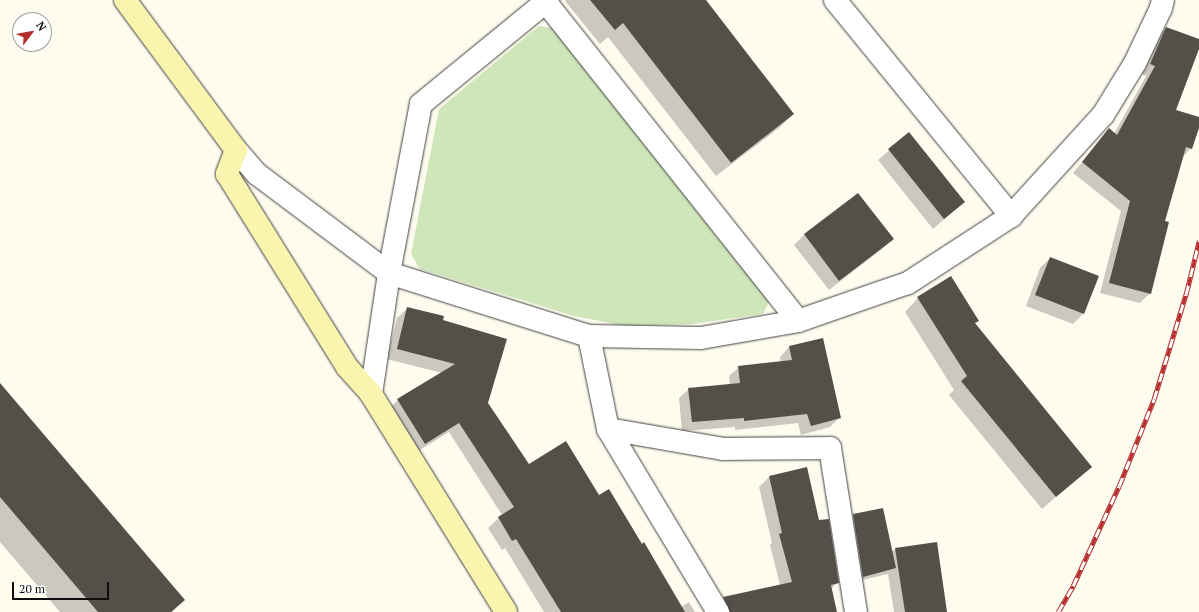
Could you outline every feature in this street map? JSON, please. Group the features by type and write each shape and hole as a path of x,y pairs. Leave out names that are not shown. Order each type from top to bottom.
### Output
{"street":[{"path":"125,0 236,150 257,174 389,273 589,336 701,338 798,321 908,283 1011,216 1103,116 1135,63 1160,3"},
{"path":"835,0 1011,216"},
{"path":"371,394 389,273 421,104 546,1 798,321"},
{"path":"236,150 227,174 347,367 371,394 506,612"},
{"path":"589,336 608,429 718,612"},
{"path":"608,429 724,449 830,448 856,612"}],"green space":[{"path":"539,26 558,29 771,298 763,314 692,324 626,326 574,316 420,269 411,254 439,109"}],"building":[{"path":"590,0 706,0 794,114 731,163 623,23 615,30"},
{"path":"1166,27 1199,39 1199,49 1176,110 1199,117 1199,128 1192,149 1186,147 1165,221 1169,222 1151,294 1109,283 1130,201 1082,162 1109,128 1117,135 1155,66 1150,64"},
{"path":"909,132 965,202 944,219 888,149"},
{"path":"858,193 894,239 839,281 804,234"},
{"path":"1050,257 1099,276 1084,314 1035,295"},
{"path":"951,276 979,321 975,323 1092,467 1056,497 961,381 967,376 917,297"},
{"path":"407,307 444,316 443,320 507,339 488,403 529,464 566,441 599,495 609,489 642,544 644,542 685,612 561,612 516,539 512,541 498,517 514,507 459,423 425,444 397,399 455,364 397,349"},
{"path":"823,338 841,418 811,426 807,414 744,421 744,418 692,422 688,388 740,383 738,366 792,360 789,346"},
{"path":"0,383 185,600 171,612 98,612 0,497"},
{"path":"807,467 819,520 829,519 839,583 831,585 837,612 730,612 723,597 792,582 779,534 782,533 769,476"},
{"path":"883,508 896,568 863,577 853,514"},
{"path":"937,542 947,612 905,612 895,548"}],"railway":[{"path":"1058,612 1073,586 1119,486 1154,399 1186,294 1199,241"}]}
